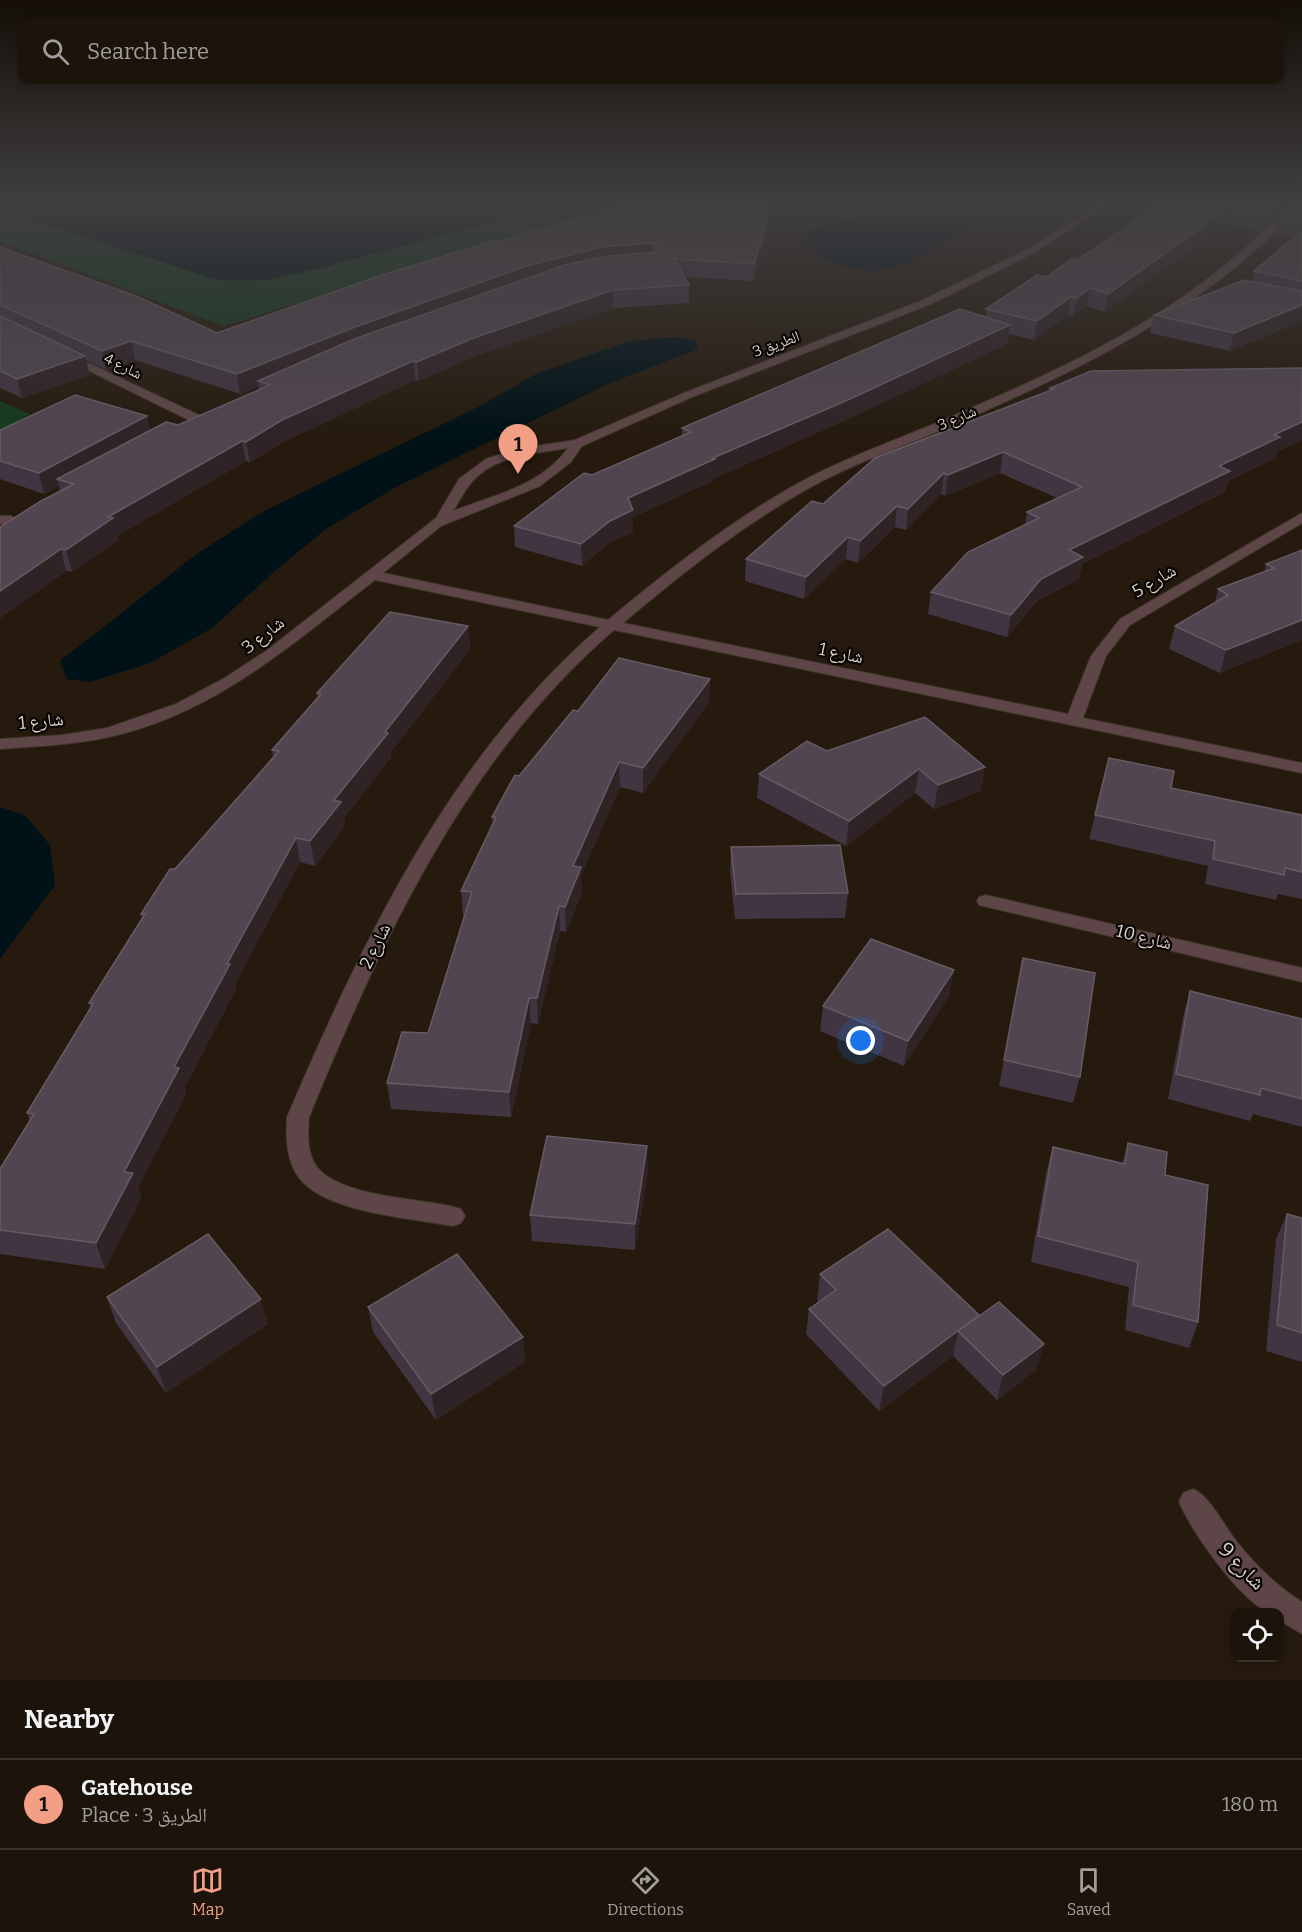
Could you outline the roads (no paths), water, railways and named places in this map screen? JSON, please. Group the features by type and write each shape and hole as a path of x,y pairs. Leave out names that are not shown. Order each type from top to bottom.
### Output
{"street":[{"name":"3 الطريق","path":"441,521 464,483 473,473 490,462 536,449 578,443 688,395 881,321 973,280"},
{"name":"شارع 3","path":"610,624 729,532 780,499 843,466 945,423 1068,366 1157,317 1216,280"},
{"name":"شارع 4","path":"57,352 199,421"},
{"path":"441,521 477,509 539,482 558,470 570,458 578,443"},
{"name":"شارع 5","path":"1073,722 1096,656 1114,632 1125,622 1302,517"},
{"name":"شارع 3","path":"85,737 172,711 243,675 441,521"},
{"name":"شارع 1","path":"372,575 1302,768"},
{"name":"شارع 2","path":"453,1216 343,1196 323,1186 307,1172 298,1155 295,1136 298,1117 361,974 422,856 471,781 522,715 564,667 610,624"},
{"name":"شارع 1","path":"0,744 85,737"},
{"name":"شارع 10","path":"986,901 1302,975"},
{"name":"شارع 9","path":"1193,1502 1209,1531 1232,1559 1259,1586 1302,1618"}],"place":[{"name":"Gatehouse","path":"518,474"}]}
